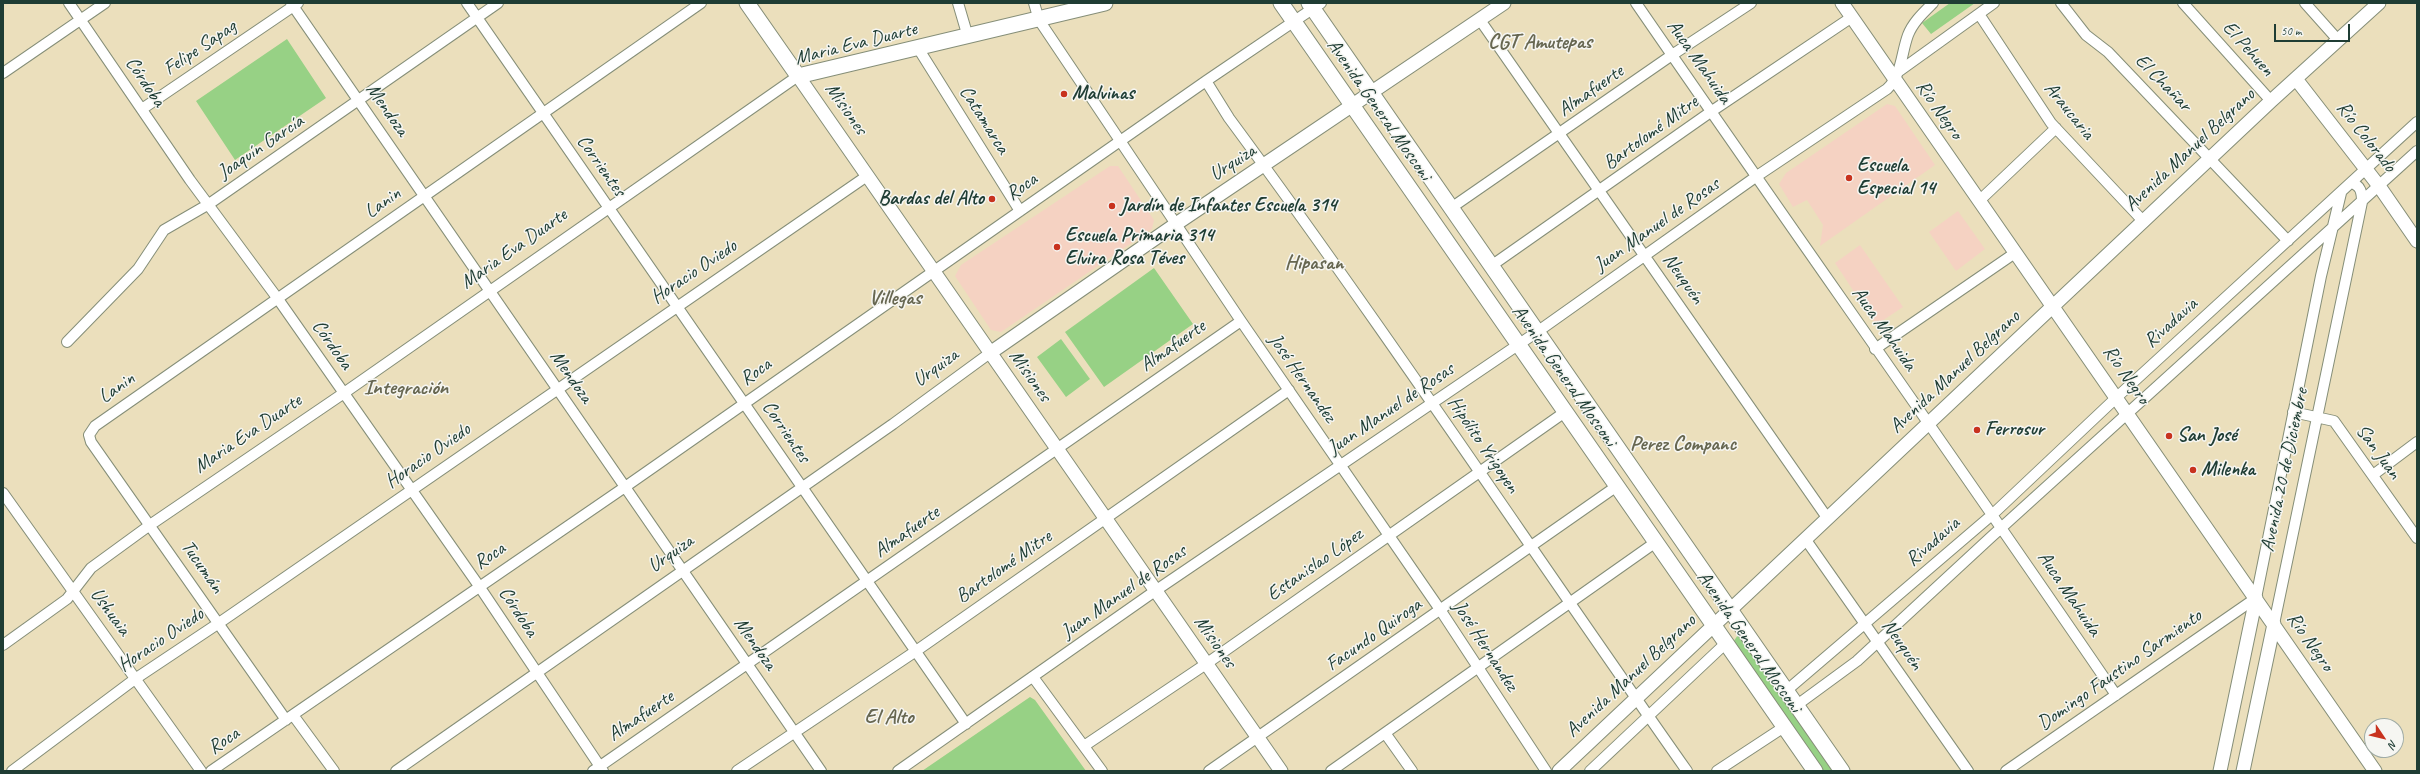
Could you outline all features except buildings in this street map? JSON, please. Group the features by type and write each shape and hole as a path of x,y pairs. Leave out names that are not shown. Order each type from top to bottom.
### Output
{"main road":[{"name":"Misiones","path":"747,3 798,76"},
{"name":"Maria Eva Duarte","path":"798,76 968,37 1105,3"},
{"name":"Avenida General Mosconi","path":"1281,3 1815,771"},
{"name":"Avenida General Mosconi","path":"1314,5 1372,93 1491,266 1842,771"}],"street":[{"name":"Córdoba","path":"68,3 190,180 278,299 479,586 599,769"},
{"path":"3,73 105,3"},
{"name":"Corrientes","path":"467,3 866,582 966,724"},
{"name":"Joaquín García","path":"67,342 138,269 164,230 209,204 498,3"},
{"name":"Lanin","path":"89,435 95,426 701,3"},
{"path":"958,3 968,37"},
{"name":"José Hernandez","path":"1034,3 1039,20 1241,321 1441,611 1546,771"},
{"name":"Urquiza","path":"396,771 1176,224 1265,166 1504,3"},
{"name":"Auca Mahuida","path":"1636,3 1757,176 1875,349 1993,514 2116,695"},
{"name":"Almafuerte","path":"1452,208 1561,134 1672,55 1751,3"},
{"name":"Río Negro","path":"1842,3 1897,77 1979,201 2054,306 2376,771"},
{"path":"1897,77 1908,34 1921,15 1933,3"},
{"name":"Juan Manuel de Rosas","path":"901,770 1156,591 1537,332 1757,176 1887,89 1897,77 1994,3"},
{"name":"El Chañar","path":"2061,3 2086,35 2108,52 2288,242"},
{"name":"El Pehuen","path":"2183,3 2271,101"},
{"path":"2305,3 2338,40"},
{"name":"Avenida Manuel Belgrano","path":"1559,771 1930,424 2210,158 2378,3"},
{"name":"Mendoza","path":"294,4 424,196 821,771"},
{"name":"Felipe Sapag","path":"142,109 294,4"},
{"name":"Roca","path":"211,771 625,487 932,271 1206,81 1294,22 1314,5"},
{"name":"Araucaria","path":"1979,14 2056,128 2144,222"},
{"name":"Bartolomé Mitre","path":"1491,266 1601,191 1712,111 1852,17"},
{"name":"Neuquén","path":"1480,20 1601,191 1828,519"},
{"name":"Catamarca","path":"918,48 1020,211"},
{"name":"Misiones","path":"798,76 932,271 1281,771"},
{"name":"Maria Eva Duarte","path":"3,645 67,599 91,568 150,525 344,393 489,290 798,76"},
{"name":"Río Colorado","path":"2296,79 2379,186 2417,240"},
{"name":"Hipólito Yrigoyen","path":"1206,81 1433,402 1568,603 1637,698 1687,771"},
{"name":"Rivadavia","path":"1786,691 1866,625 1993,514 2117,397 2288,242 2417,122"},
{"path":"1979,201 2056,128"},
{"name":"Rivadavia","path":"1797,705 1857,661 2001,527 2334,228 2417,151"},
{"name":"Horacio Oviedo","path":"17,770 135,679 219,623 411,489 867,176"},
{"path":"2351,183 2356,184 2360,189 2362,202"},
{"name":"Avenida 20 de Diciembre","path":"2220,771 2321,276 2334,228 2341,193"},
{"name":"Avenida 20 de Diciembre","path":"2243,771 2362,202"},
{"path":"1875,349 2015,253"},
{"name":"Almafuerte","path":"599,769 1241,321"},
{"name":"Bartolomé Mitre","path":"737,771 793,731 916,651 1289,390"},
{"name":"Estanislao López","path":"1084,746 1206,664 1565,412"},
{"name":"San Juan","path":"2293,412 2317,416 2334,421 2417,538"},
{"name":"Tucumán","path":"89,435 91,442 219,623 290,717 334,771"},
{"path":"2373,475 2417,442"},
{"name":"Facundo Quiroga","path":"1209,771 1441,611 1617,486"},
{"name":"Ushuaia","path":"3,493 201,771"},
{"name":"Neuquén","path":"1806,540 1878,640 1968,771"},
{"path":"1331,771 1656,542"},
{"name":"Domingo Faustino Sarmiento","path":"2006,771 2256,598"},
{"path":"1590,771 1726,643"},
{"path":"1033,677 1102,771"},
{"path":"1717,771 1784,727"},
{"path":"1385,733 1412,771"}],"shaded area":[{"name":"Escuela Especial 14","path":"1887,104 1895,106 1935,165 1820,246 1823,225 1807,200 1793,207 1779,184 1786,173"},
{"name":"Escuela Primaria 314 Elvira Rosa Téves","path":"1110,166 1118,166 1154,220 1152,229 1001,332 991,330 955,276 961,265"},
{"path":"1958,211 1985,249 1956,271 1929,232"},
{"path":"1860,245 1903,307 1876,325 1835,263"}],"green space":[{"path":"1950,3 1975,3 1931,34 1922,23"},
{"path":"287,39 326,98 235,160 196,101"},
{"path":"1154,268 1193,324 1104,387 1065,332"},
{"path":"1061,339 1090,379 1066,397 1037,357"},
{"path":"1738,635 1833,771 1818,771 1731,645"},
{"path":"1030,697 1035,700 1086,771 922,771"}],"place":[{"name":"Malvinas","path":"1064,94"},
{"name":"Escuela Especial 14","path":"1849,178"},
{"name":"Bardas del Alto","path":"992,199"},
{"name":"Jardín de Infantes Escuela 314","path":"1112,206"},
{"name":"Escuela Primaria 314 Elvira Rosa Téves","path":"1057,247"},
{"name":"Ferrosur","path":"1977,430"},
{"name":"San José","path":"2169,436"},
{"name":"Milenka","path":"2193,470"}],"district":[{"name":"CGT Amutepas","path":"1540,42"},
{"name":"Hipasan","path":"1314,263"},
{"name":"Villegas","path":"895,298"},
{"name":"Integración","path":"406,388"},
{"name":"Perez Companc","path":"1683,444"},
{"name":"El Alto","path":"889,717"}]}
